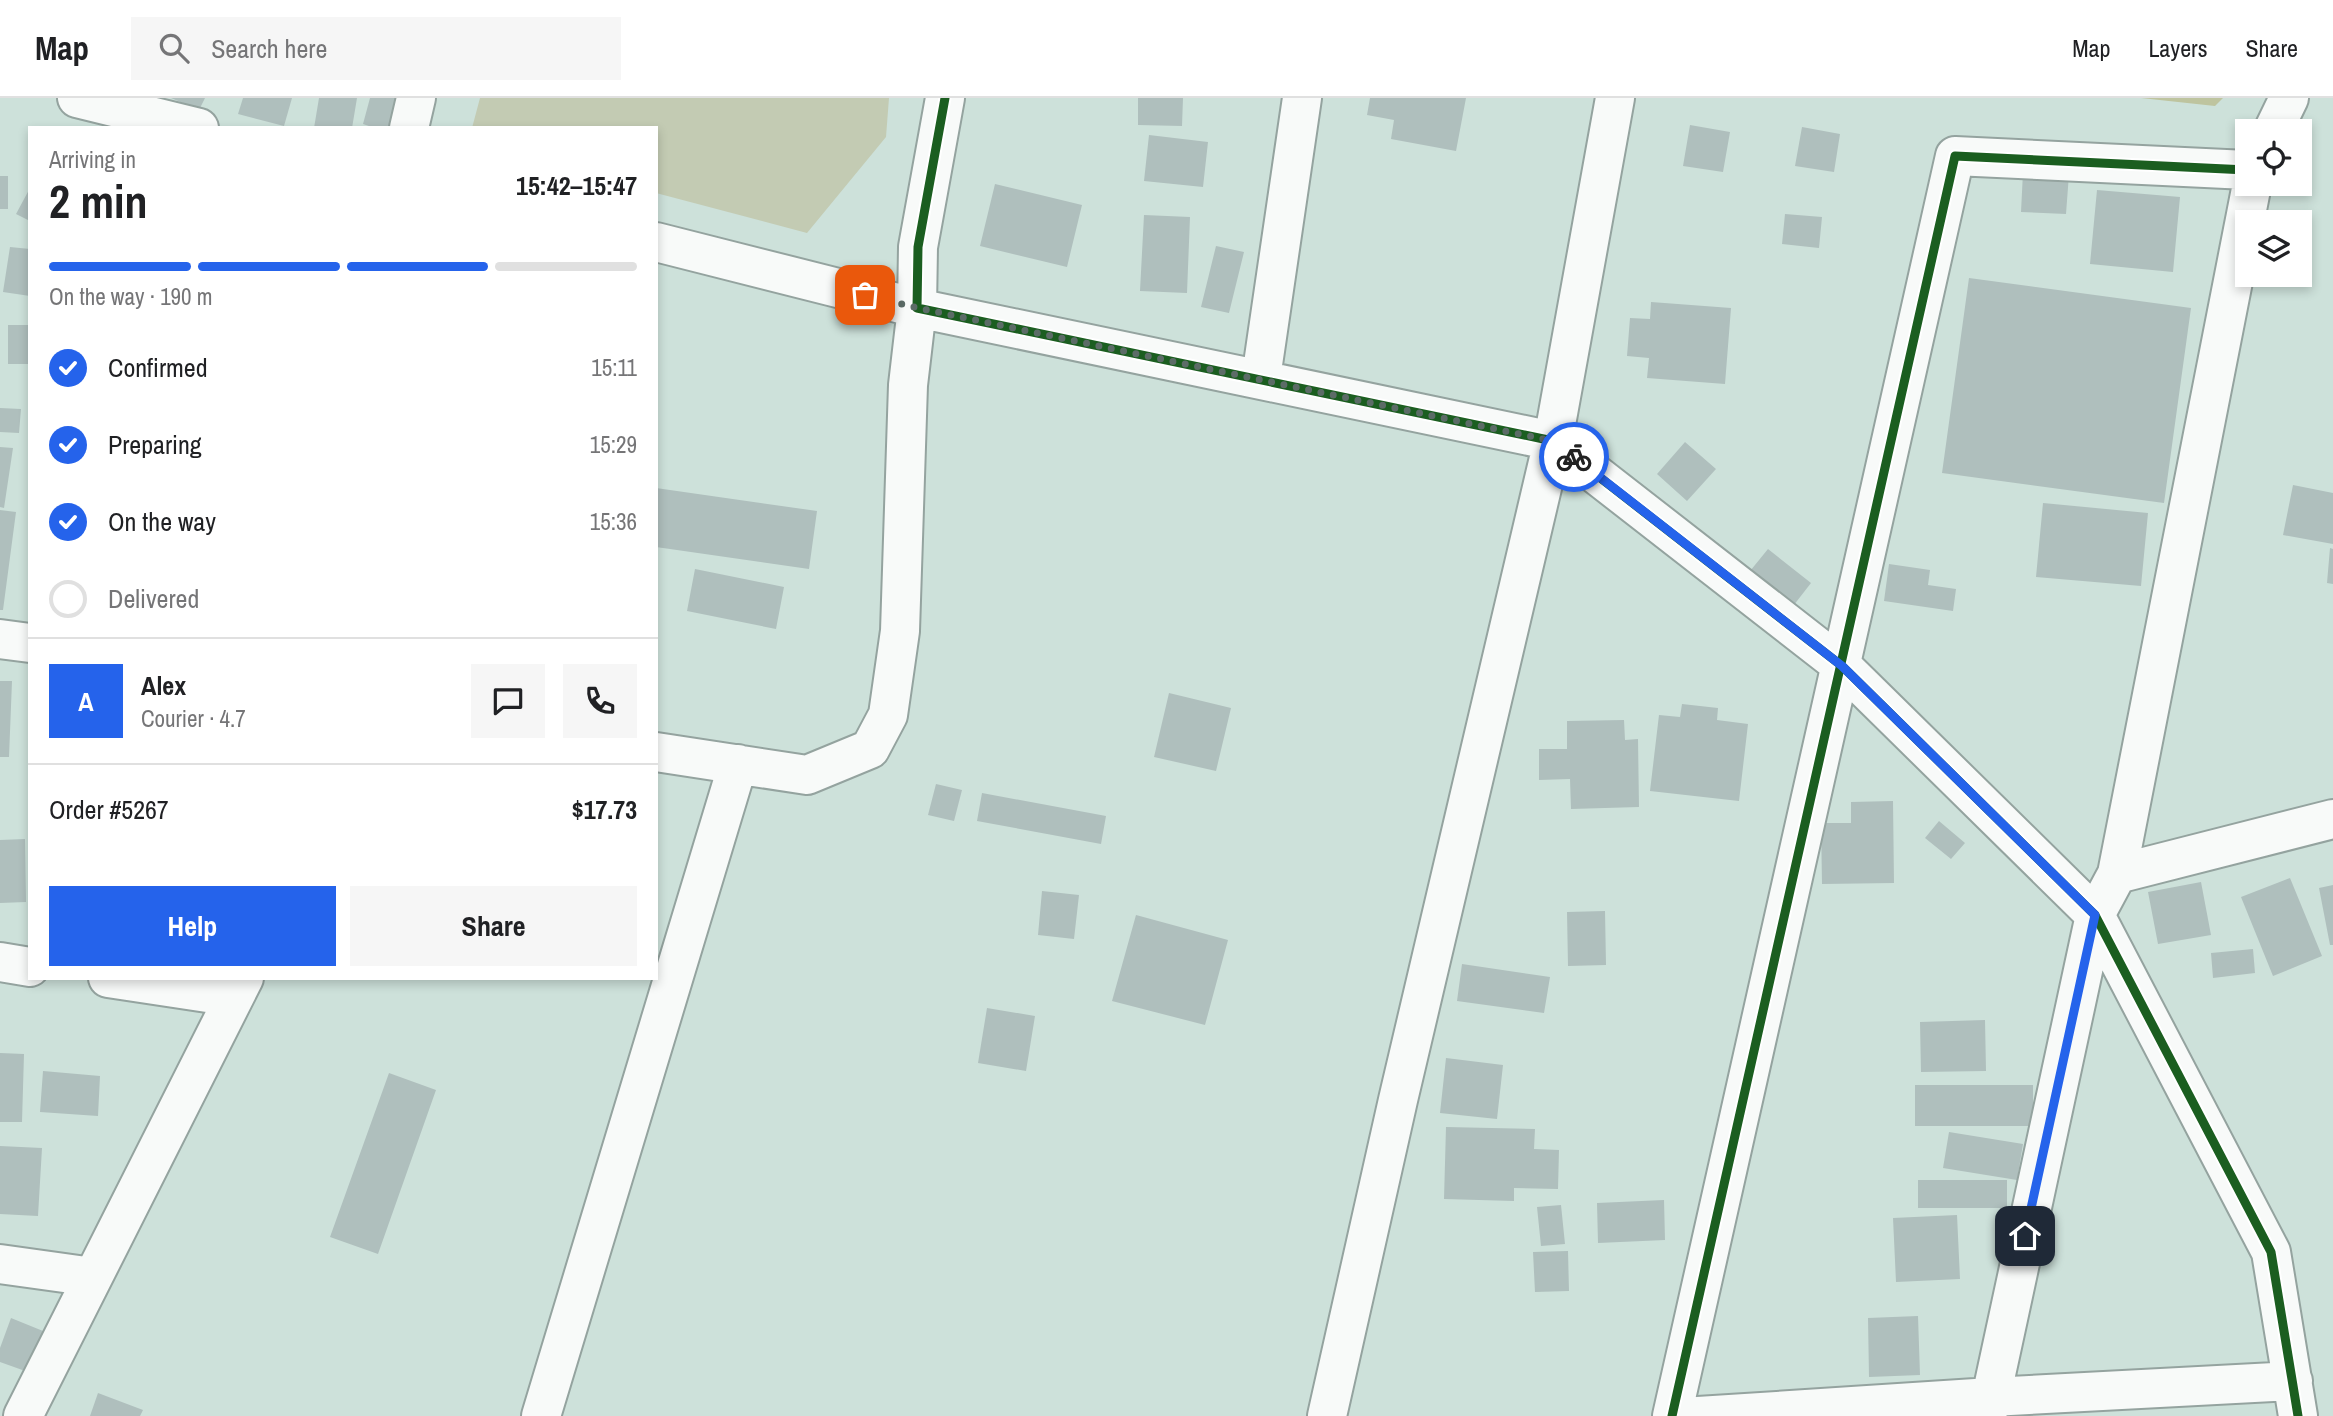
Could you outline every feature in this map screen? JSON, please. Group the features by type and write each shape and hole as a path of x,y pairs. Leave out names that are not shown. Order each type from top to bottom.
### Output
{"street":[{"path":"77,98 133,105 193,126"},
{"path":"409,126 416,98"},
{"path":"658,752 807,775 870,749 888,715 900,631 908,385 918,308 918,247 945,98"},
{"path":"1261,378 1302,98"},
{"path":"1327,1416 1398,1100 1553,441 1615,98"},
{"path":"2279,119 2289,98"},
{"path":"1672,1416 1955,156 2235,169"},
{"path":"1989,1406 2095,915 2117,874 2250,196"},
{"path":"658,243 918,308 1553,441 1842,666 2095,915 2272,1252 2295,1399 1698,1416"},
{"path":"0,639 28,643"},
{"path":"541,1416 738,764"},
{"path":"2117,874 2333,819"},
{"path":"0,962 28,967"},
{"path":"23,1416 239,988 134,980"},
{"path":"0,1264 93,1277"}],"green space":[{"path":"480,98 889,98 886,137 807,233 658,194 658,126 473,126"},
{"path":"2141,98 2223,98 2215,106"}],"building":[{"path":"171,98 205,98 199,110"},
{"path":"243,98 292,98 284,126 238,114"},
{"path":"319,98 357,98 352,126 314,126"},
{"path":"370,98 400,98 393,126 363,124"},
{"path":"1138,98 1183,98 1182,126 1138,125"},
{"path":"1370,98 1466,98 1456,151 1391,139 1394,120 1367,115"},
{"path":"1690,125 1730,132 1723,172 1683,166"},
{"path":"1802,127 1840,134 1834,172 1795,166"},
{"path":"1149,135 1208,142 1203,187 1144,181"},
{"path":"2023,172 2069,174 2066,214 2021,212"},
{"path":"0,176 8,176 8,209 0,209"},
{"path":"995,184 1082,205 1067,267 980,246"},
{"path":"2097,190 2180,197 2173,272 2090,264"},
{"path":"28,192 28,220 16,214"},
{"path":"1785,214 1822,217 1819,248 1782,244"},
{"path":"1144,215 1190,217 1187,293 1140,291"},
{"path":"1216,246 1244,252 1229,313 1201,307"},
{"path":"10,247 28,249 28,296 3,292"},
{"path":"1969,278 2191,308 2164,503 1942,473"},
{"path":"1651,302 1731,308 1725,384 1647,378 1649,358 1627,356 1630,318 1650,319"},
{"path":"8,325 28,325 28,364 8,364"},
{"path":"0,408 21,409 19,433 0,432"},
{"path":"1685,442 1716,469 1687,501 1657,474"},
{"path":"0,447 13,448 4,508 0,507"},
{"path":"2293,485 2333,493 2333,544 2283,535"},
{"path":"658,488 817,511 809,569 658,547"},
{"path":"2043,503 2148,513 2141,586 2036,577"},
{"path":"0,510 16,512 3,610 0,610"},
{"path":"2330,548 2333,549 2333,584 2327,583"},
{"path":"1768,549 1811,583 1790,610 1746,576"},
{"path":"1889,564 1930,570 1928,585 1956,589 1953,611 1884,601"},
{"path":"695,569 784,587 776,629 687,611"},
{"path":"0,681 12,681 9,757 0,757"},
{"path":"1169,693 1231,708 1216,771 1154,757"},
{"path":"1682,704 1718,708 1717,720 1748,724 1739,801 1650,791 1659,715 1680,717"},
{"path":"1624,720 1625,740 1638,739 1639,807 1571,809 1570,779 1539,780 1539,749 1567,749 1567,721"},
{"path":"936,784 962,790 954,821 928,815"},
{"path":"982,793 1106,816 1101,844 977,821"},
{"path":"1893,801 1894,883 1822,884 1821,823 1851,823 1851,802"},
{"path":"1939,821 1965,843 1951,859 1925,838"},
{"path":"25,839 26,902 0,903 0,840"},
{"path":"2290,878 2322,956 2273,976 2241,897"},
{"path":"2201,882 2211,935 2158,944 2148,892"},
{"path":"2333,885 2333,945 2330,945 2319,888"},
{"path":"1042,891 1079,895 1074,939 1038,935"},
{"path":"1605,911 1606,965 1568,966 1567,912"},
{"path":"1136,915 1228,940 1205,1025 1112,1001"},
{"path":"2253,949 2255,973 2213,978 2211,953"},
{"path":"1462,964 1550,977 1544,1013 1457,1001"},
{"path":"987,1008 1035,1016 1026,1071 978,1063"},
{"path":"1985,1020 1986,1071 1921,1072 1920,1022"},
{"path":"0,1053 24,1054 22,1122 0,1122"},
{"path":"1446,1058 1503,1065 1497,1119 1440,1113"},
{"path":"43,1071 100,1076 98,1116 40,1112"},
{"path":"389,1073 436,1090 378,1254 330,1237"},
{"path":"1915,1085 2033,1085 2033,1126 1915,1126"},
{"path":"1446,1127 1535,1129 1534,1149 1559,1150 1558,1189 1514,1188 1514,1201 1444,1199"},
{"path":"1949,1132 2023,1144 2017,1180 1943,1168"},
{"path":"0,1146 42,1148 38,1216 0,1214"},
{"path":"1918,1180 2007,1180 2007,1208 1918,1208"},
{"path":"1664,1200 1665,1240 1598,1243 1597,1203"},
{"path":"1561,1205 1565,1244 1541,1246 1537,1207"},
{"path":"1957,1215 1960,1279 1896,1282 1893,1218"},
{"path":"1568,1251 1569,1291 1535,1292 1533,1252"},
{"path":"1918,1316 1920,1375 1869,1377 1868,1318"},
{"path":"11,1318 43,1331 28,1372 0,1362 0,1348"},
{"path":"98,1393 143,1410 140,1416 90,1416"}],"cycle path":[{"path":"945,98 918,247 917,308 1553,441 1842,666 2095,915 2271,1252 2298,1416"},
{"path":"1672,1416 1955,156 2235,169"}],"way so far":[{"path":"865,295 1553,441 1574,457"}],"route":[{"path":"1574,457 1842,666 2095,915 2025,1236"}]}
